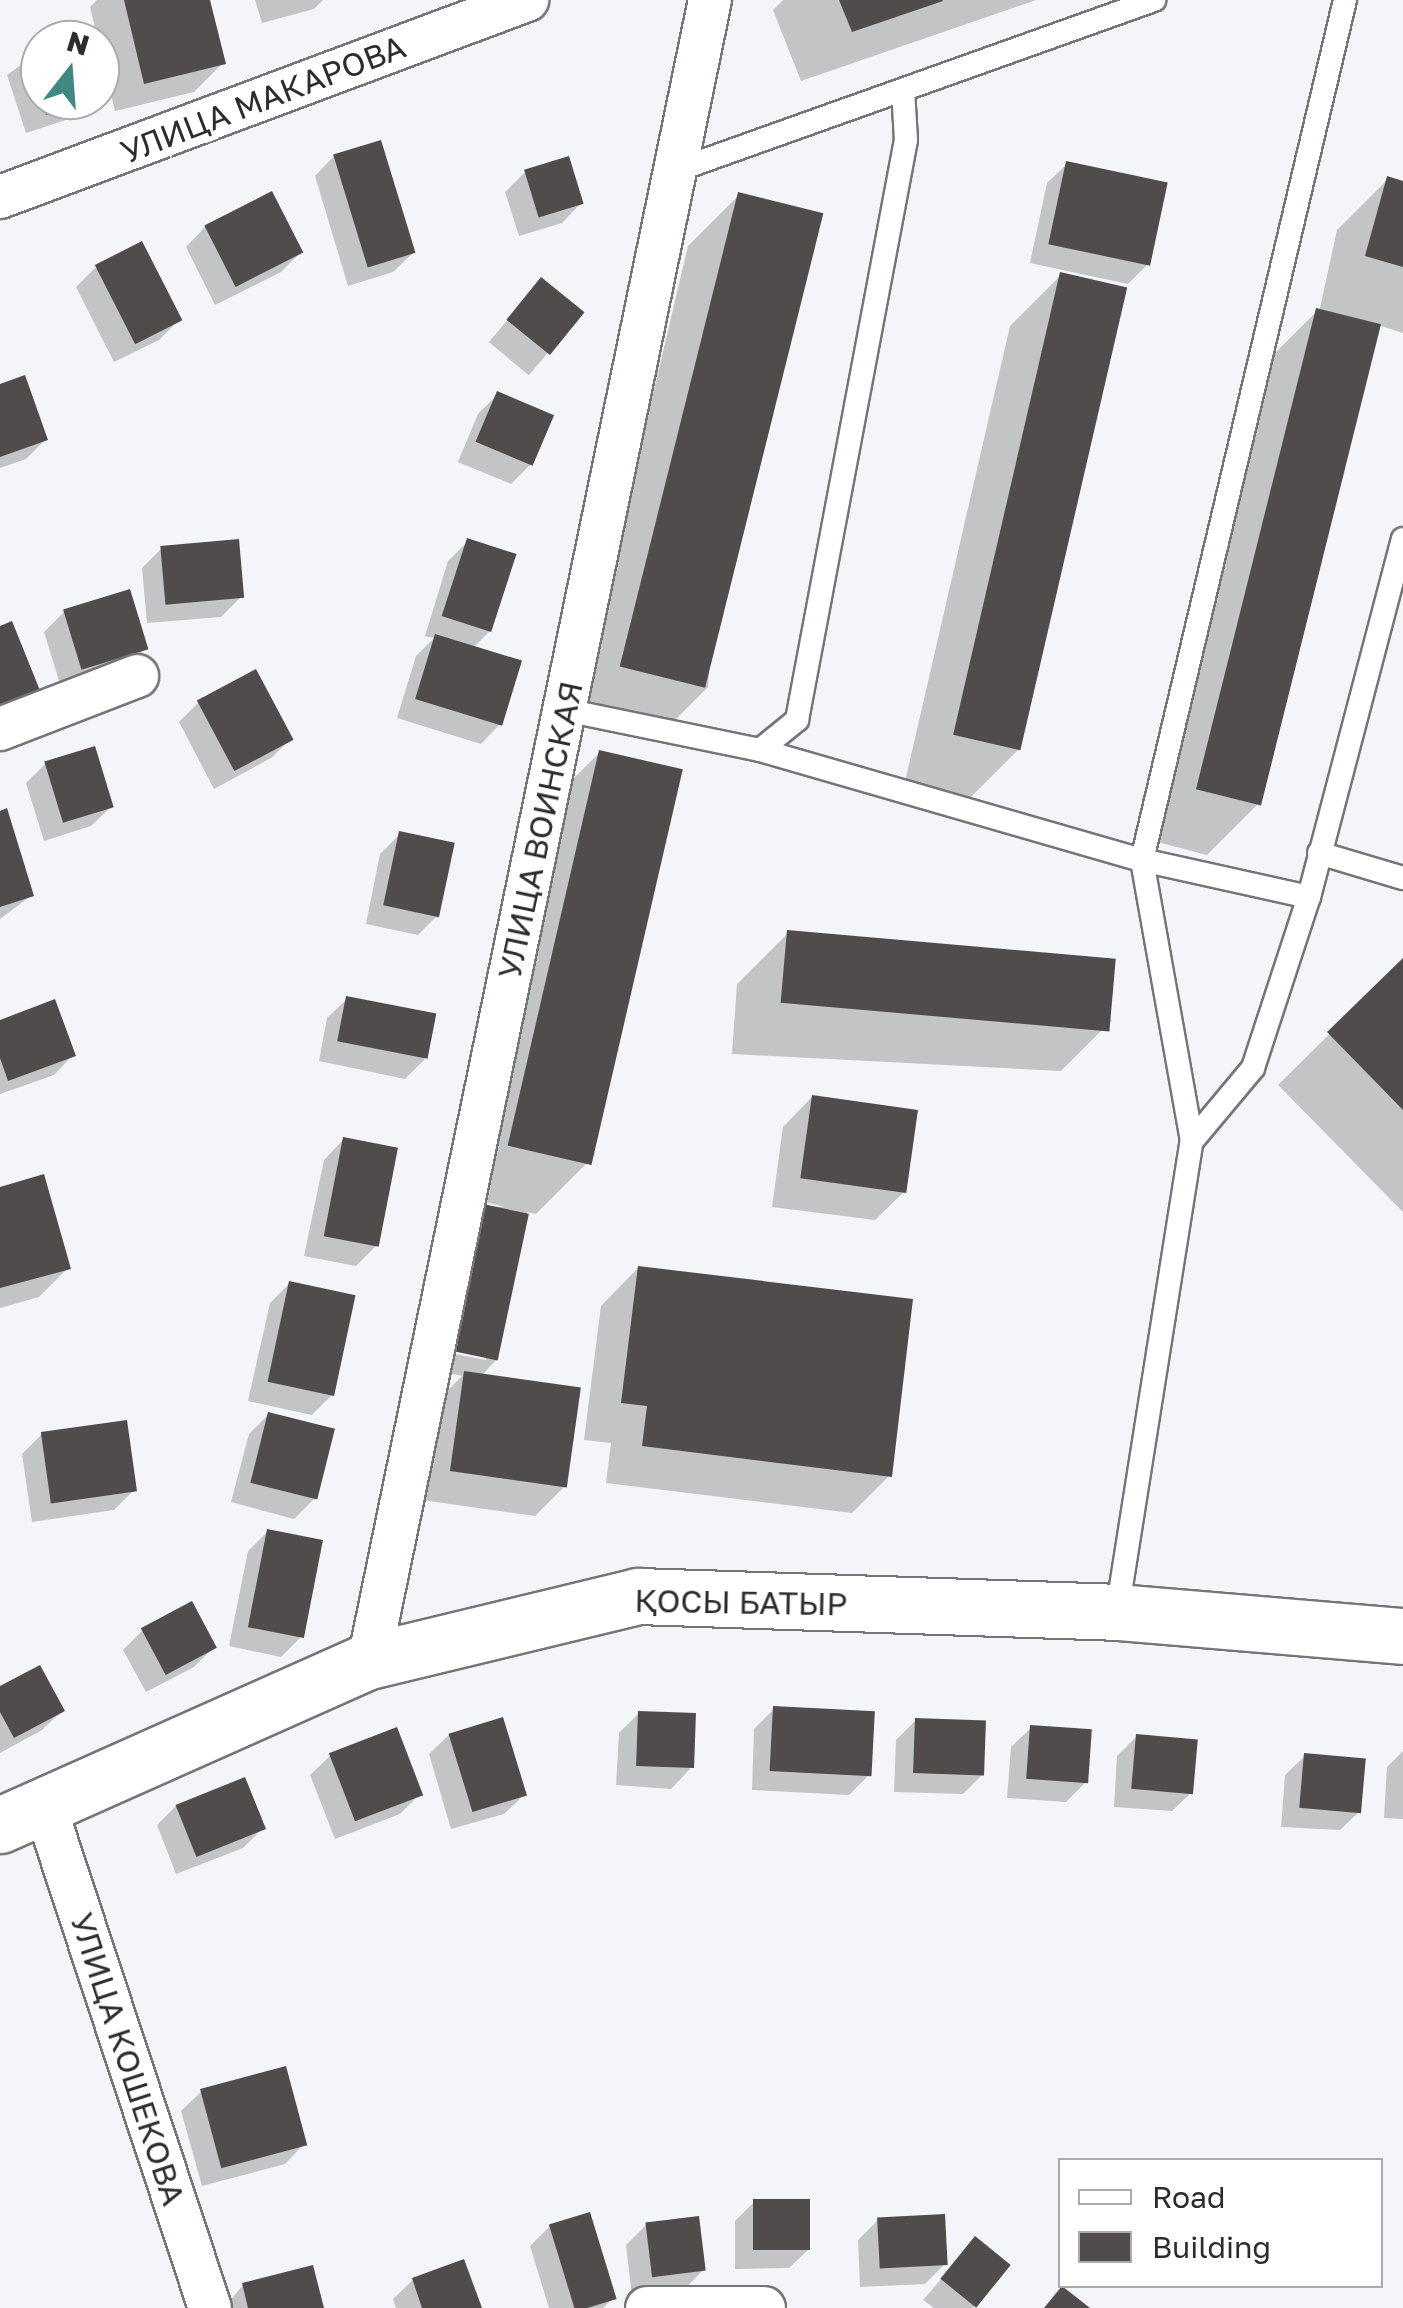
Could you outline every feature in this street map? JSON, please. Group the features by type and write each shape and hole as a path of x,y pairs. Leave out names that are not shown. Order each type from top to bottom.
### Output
{"street":[{"name":"УЛИЦА МАКАРОВА","path":"0,198 527,0"},
{"name":"УЛИЦА ВОИНСКАЯ","path":"369,1660 710,0"},
{"path":"0,730 137,676"},
{"name":"ҚОСЫ БАТЫР","path":"23,1817 369,1660 638,1596 1117,1612 1403,1636"},
{"name":"УЛИЦА КОШЕКОВА","path":"23,1817 210,2308"},
{"path":"647,2308 764,2308"}],"lane":[{"path":"675,171 1154,0"},
{"path":"1117,1612 1192,1141 1142,860 1345,0"},
{"path":"760,750 797,720 906,140 902,90"},
{"path":"1192,1141 1253,1068 1309,897 1403,539"},
{"path":"565,710 760,750 1142,860 1309,897"},
{"path":"1319,853 1403,878"}],"building":[{"path":"124,0 210,0 226,64 144,84"},
{"path":"839,0 942,0 943,1 852,32"},
{"path":"381,140 415,253 368,267 333,155"},
{"path":"569,156 584,204 539,218 524,170"},
{"path":"1066,161 1168,183 1150,266 1048,244"},
{"path":"1387,176 1403,181 1403,267 1365,256"},
{"path":"272,191 303,252 236,287 204,226"},
{"path":"738,192 823,213 705,688 620,666"},
{"path":"142,241 182,320 135,344 95,265"},
{"path":"1060,272 1127,288 1020,750 953,735"},
{"path":"541,277 585,312 550,355 506,320"},
{"path":"1316,308 1381,324 1261,805 1196,789"},
{"path":"25,375 48,440 0,457 0,384"},
{"path":"497,391 554,415 533,466 476,442"},
{"path":"467,538 516,554 491,632 442,616"},
{"path":"239,539 244,598 165,605 160,546"},
{"path":"130,589 148,649 81,670 63,609"},
{"path":"12,621 41,693 0,709 0,626"},
{"path":"435,634 522,661 502,726 415,699"},
{"path":"256,669 294,740 234,771 197,700"},
{"path":"95,746 114,807 63,823 44,761"},
{"path":"599,750 683,769 591,1165 508,1146"},
{"path":"7,808 34,896 0,907 0,811"},
{"path":"399,831 455,843 439,917 383,905"},
{"path":"787,930 1116,959 1109,1031 781,1003"},
{"path":"1403,958 1403,1110 1327,1032"},
{"path":"346,996 436,1014 428,1059 337,1041"},
{"path":"55,999 76,1056 8,1081 0,1058 0,1020"},
{"path":"812,1095 918,1110 906,1193 800,1178"},
{"path":"343,1137 398,1148 379,1247 324,1236"},
{"path":"44,1174 71,1269 0,1288 0,1187"},
{"path":"478,1203 529,1214 498,1361 447,1350"},
{"path":"638,1266 913,1299 892,1477 642,1446 647,1406 621,1403"},
{"path":"289,1281 356,1295 334,1396 268,1382"},
{"path":"464,1371 581,1387 567,1487 450,1471"},
{"path":"268,1412 335,1429 317,1500 250,1483"},
{"path":"127,1420 137,1491 51,1503 41,1432"},
{"path":"267,1529 323,1540 304,1638 248,1627"},
{"path":"192,1601 217,1648 166,1675 141,1628"},
{"path":"40,1665 65,1711 14,1738 0,1712 0,1686"},
{"path":"773,1706 875,1711 871,1776 770,1771"},
{"path":"638,1711 696,1713 694,1768 636,1766"},
{"path":"503,1717 527,1795 472,1812 448,1734"},
{"path":"915,1718 986,1720 984,1775 913,1773"},
{"path":"1030,1725 1092,1729 1088,1783 1026,1779"},
{"path":"397,1727 423,1795 355,1821 329,1753"},
{"path":"1136,1734 1198,1739 1193,1794 1131,1789"},
{"path":"1304,1753 1366,1758 1361,1813 1299,1808"},
{"path":"245,1777 266,1829 196,1857 175,1805"},
{"path":"286,2066 307,2145 221,2168 200,2089"},
{"path":"753,2199 810,2199 810,2250 753,2250"},
{"path":"590,2212 617,2299 574,2308 549,2225"},
{"path":"945,2214 948,2265 880,2268 877,2218"},
{"path":"699,2216 706,2271 652,2277 645,2223"},
{"path":"975,2236 1011,2265 976,2308 940,2279"},
{"path":"464,2259 482,2308 422,2308 412,2278"},
{"path":"313,2265 324,2308 248,2308 242,2283"},
{"path":"1065,2288 1090,2308 1044,2308"}]}
